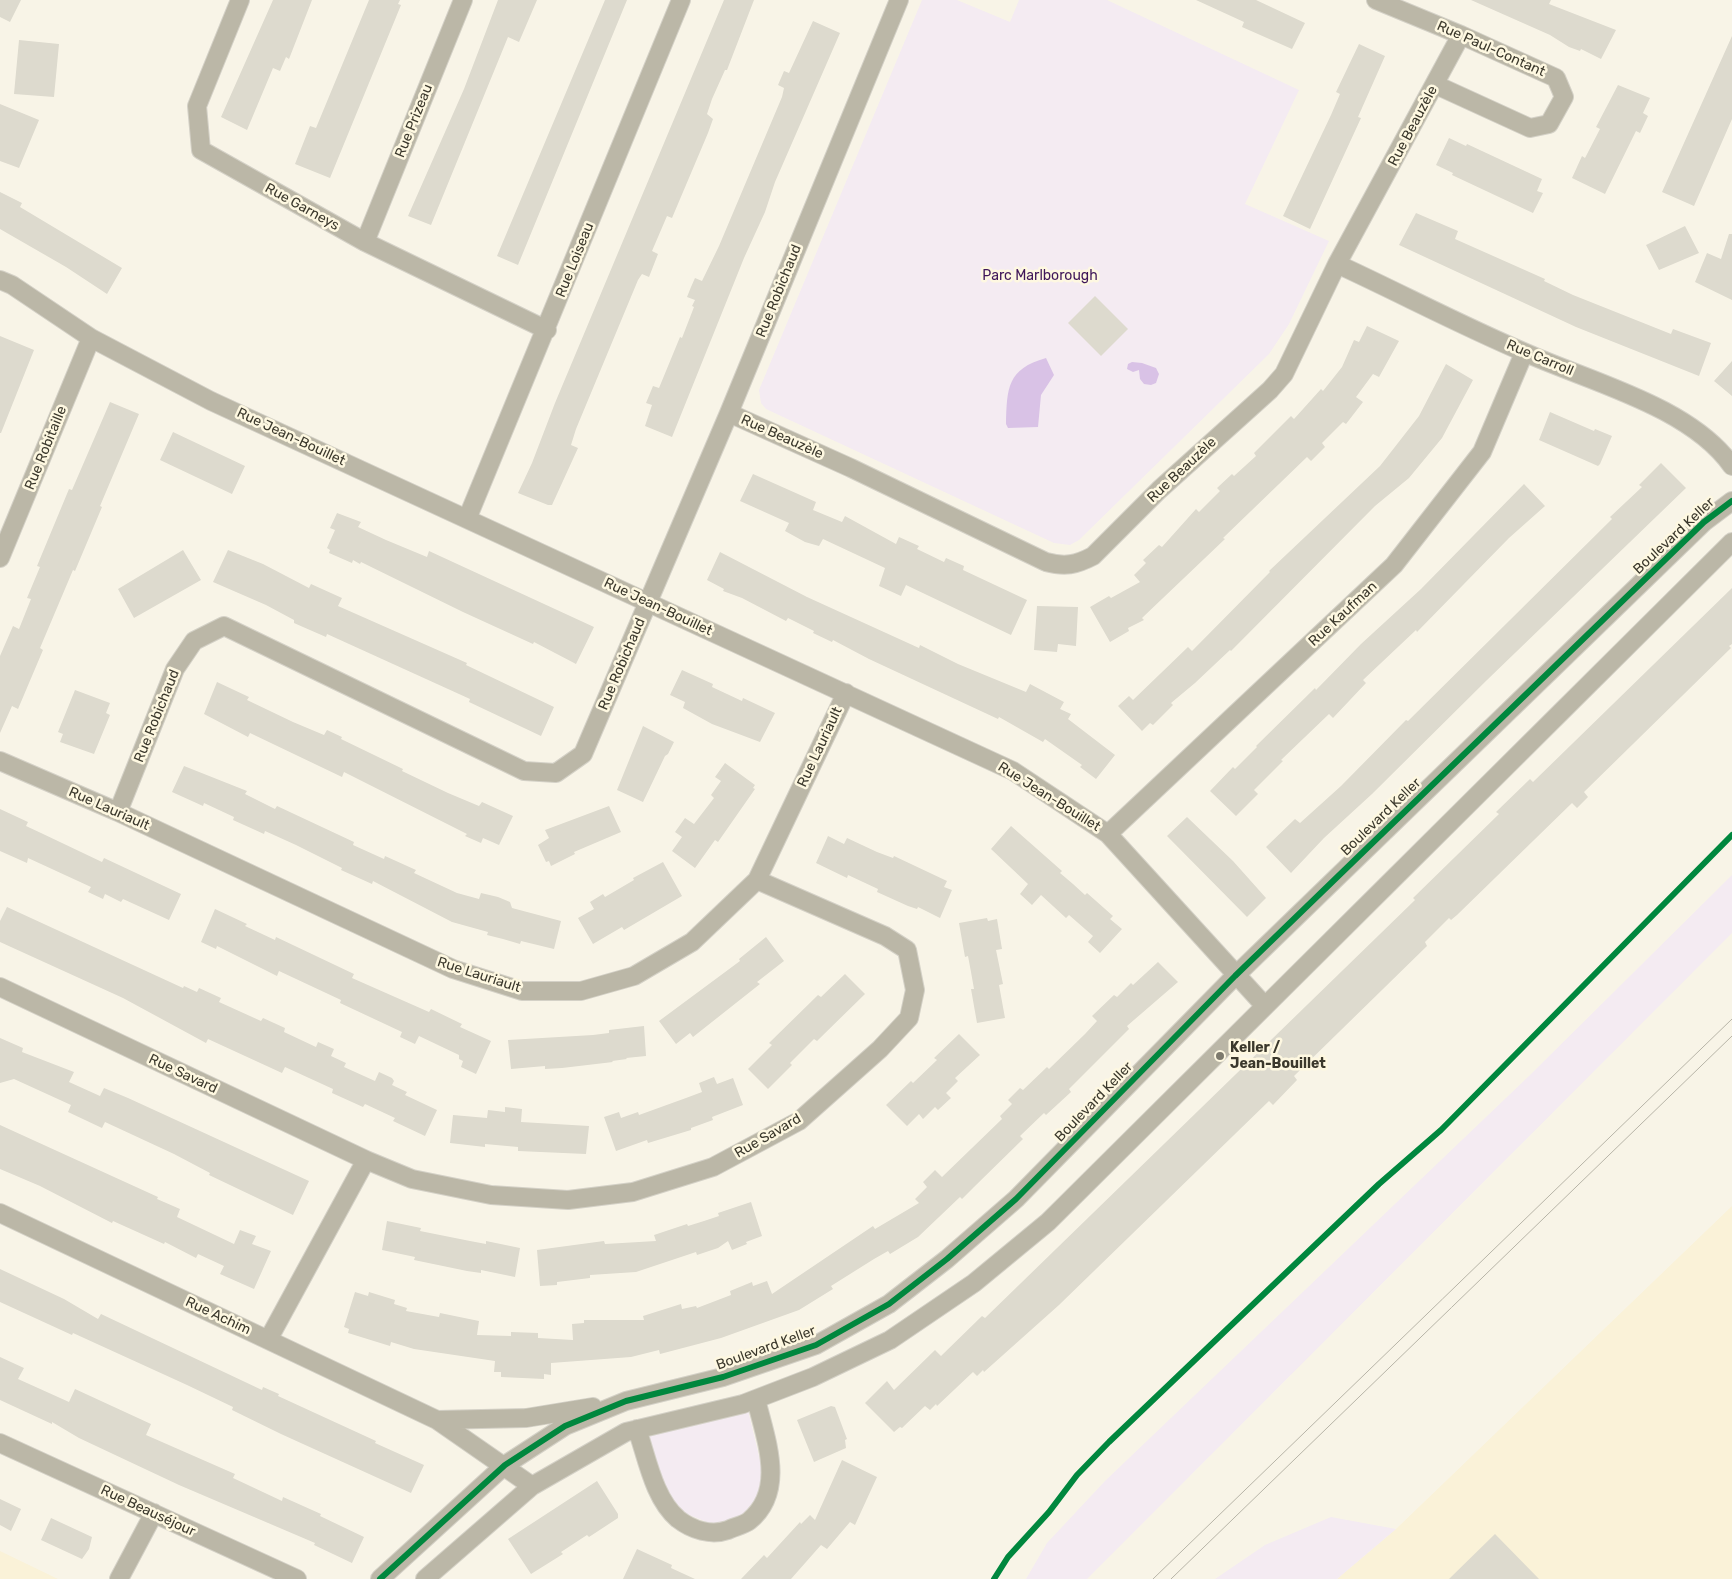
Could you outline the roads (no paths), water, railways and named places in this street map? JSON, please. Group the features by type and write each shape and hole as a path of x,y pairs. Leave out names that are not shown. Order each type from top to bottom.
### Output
{"street":[{"name":"Rue Garneys","path":"240,0 197,106 201,150 365,242 546,330"},
{"name":"Rue Prizeau","path":"365,242 463,0"},
{"name":"Rue Loiseau","path":"467,518 681,0"},
{"name":"Rue Paul-Contant","path":"1376,0 1461,35 1556,78 1564,97 1549,124 1530,128 1436,85"},
{"name":"Rue Robichaud","path":"118,812 175,669 194,640 224,626 524,772 556,773 583,754 729,413 894,2"},
{"name":"Rue Beauzèle","path":"729,413 851,468 1046,562 1071,566 1093,556 1159,490 1284,374 1338,264 1436,85 1461,35"},
{"name":"Rue Carroll","path":"1338,264 1524,353 1672,414 1705,436 1732,466"},
{"name":"Rue Jean-Bouillet","path":"0,280 12,285 91,338 211,400 648,603 846,692 1013,771 1108,834 1235,976 1264,1005"},
{"name":"Rue Robitaille","path":"0,558 91,338"},
{"name":"Rue Kaufman","path":"1108,834 1394,565 1482,452 1524,353"},
{"name":"Boulevard Keller","path":"380,1579 505,1465 565,1426 623,1402 723,1377 816,1345 889,1304 947,1259 1016,1199 1235,976 1704,522 1732,500"},
{"path":"426,1579 532,1486 626,1432 743,1404 812,1377 890,1340 974,1283 1048,1222 1264,1005 1732,542"},
{"name":"Rue Lauriault","path":"0,761 118,812 453,969 522,990 581,991 634,976 692,942 757,880 846,692"},
{"name":"Rue Savard","path":"0,987 366,1160 412,1179 491,1195 568,1200 633,1192 713,1167 799,1121 880,1049 909,1018 915,990 907,950 885,936 757,880"},
{"path":"268,1340 366,1160"},
{"name":"Rue Achim","path":"0,1213 437,1420 505,1465 532,1486"},
{"path":"637,1429 662,1498 678,1518 699,1531 719,1533 748,1522 762,1506 771,1483 771,1461 756,1399"},
{"name":"Rue Achim","path":"437,1420 526,1418 623,1402"},
{"name":"Rue Beauséjour","path":"0,1443 297,1579"},
{"path":"119,1579 154,1513"}],"tram line":[{"path":"1153,1579 1732,1019"},
{"path":"1171,1579 1732,1036"}],"place":[{"name":"Keller / Jean-Bouillet","path":"1220,1056"}],"park label":[{"name":"Parc Marlborough","path":"1040,276"}]}
